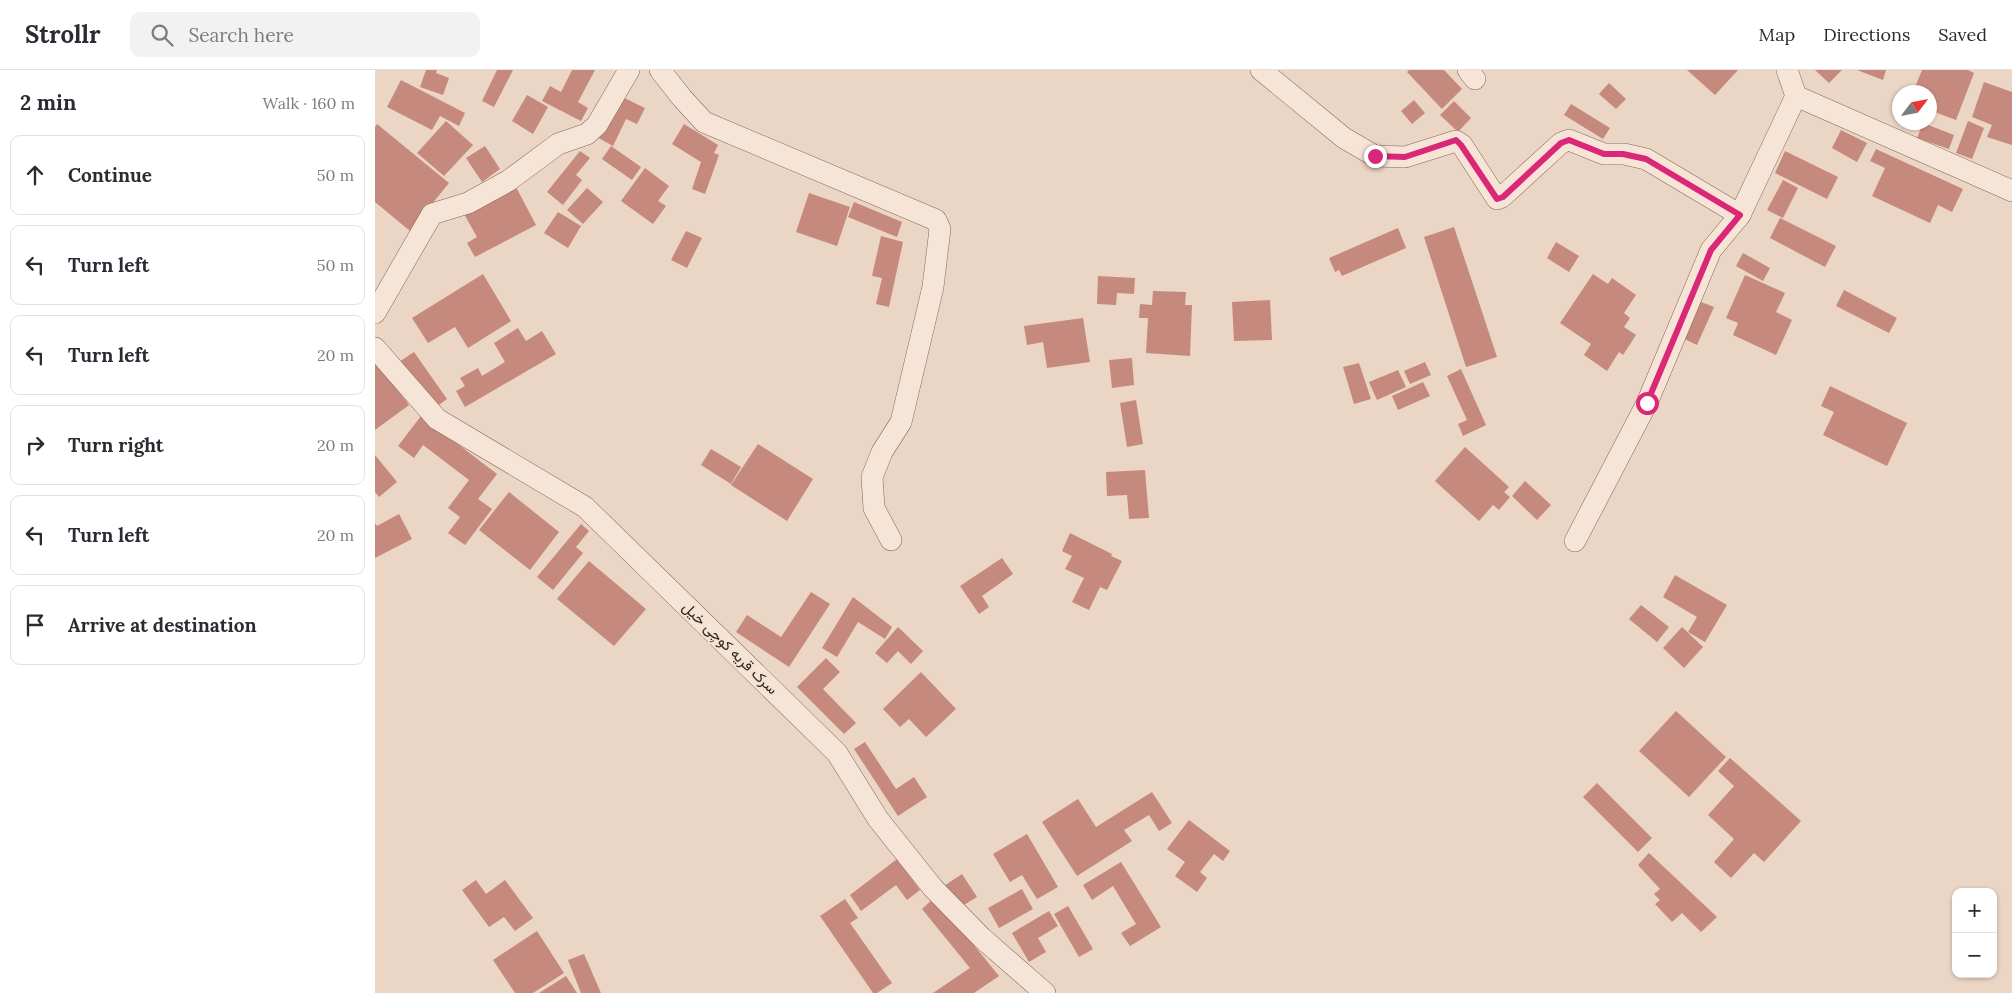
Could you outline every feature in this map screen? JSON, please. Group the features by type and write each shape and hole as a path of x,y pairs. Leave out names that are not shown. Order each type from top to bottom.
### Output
{"street":[{"path":"375,313 432,214 469,203 508,181 558,144 587,134 597,125 629,70"},
{"path":"660,70 681,98 704,122 936,220 940,229 933,287 901,422 882,452 872,477 874,508 891,540"},
{"path":"1261,70 1344,138 1375,156 1405,157 1456,140 1497,199 1503,197 1561,143 1569,140 1604,154 1623,154 1646,159 1740,215"},
{"path":"1575,541 1647,403 1711,250 1740,215 1796,96 1787,70"},
{"path":"1796,96 2012,191"},
{"name":"سرک قریه کوچی خیل","path":"375,348 437,419 585,507 837,753 878,818 933,888 982,938 1045,993"}],"building":[{"path":"426,70 437,70 436,73 449,78 443,95 420,87"},
{"path":"497,70 513,70 494,107 482,101"},
{"path":"572,70 595,70 578,102 588,108 581,121 542,101 550,86 561,92"},
{"path":"1409,70 1444,70 1462,89 1442,109 1407,72"},
{"path":"1687,70 1738,70 1715,95"},
{"path":"1815,70 1842,70 1829,83"},
{"path":"1857,70 1886,70 1883,80"},
{"path":"1922,70 1968,70 1974,73 1956,120 1937,113 1937,85 1916,85"},
{"path":"401,80 465,113 459,126 440,116 432,130 387,107"},
{"path":"1984,82 2012,92 2012,145 1987,137 1992,125 1972,117"},
{"path":"1609,83 1626,99 1616,109 1599,94"},
{"path":"616,94 645,108 637,124 626,119 613,146 595,136"},
{"path":"527,95 548,107 533,134 512,121"},
{"path":"1414,100 1425,113 1412,124 1401,111"},
{"path":"1454,101 1471,118 1458,132 1440,115"},
{"path":"1571,104 1610,128 1603,139 1564,115"},
{"path":"446,121 473,145 444,176 417,153"},
{"path":"1968,121 1984,128 1972,159 1956,153"},
{"path":"377,124 449,183 410,231 375,202 375,127"},
{"path":"684,124 718,145 714,153 719,155 705,194 692,189 701,162 672,144"},
{"path":"1937,128 1954,135 1949,149 1917,138 1920,130 1937,130"},
{"path":"1841,130 1867,143 1857,162 1832,148"},
{"path":"485,146 500,169 482,182 466,158"},
{"path":"611,146 641,167 632,180 602,159"},
{"path":"1876,149 1963,189 1952,212 1938,205 1930,223 1872,196 1885,168 1870,161"},
{"path":"580,151 590,158 576,175 582,180 563,205 547,192"},
{"path":"1785,151 1838,177 1827,199 1775,173"},
{"path":"645,168 669,186 658,201 666,206 653,224 621,201"},
{"path":"1783,180 1798,188 1783,218 1767,210"},
{"path":"516,187 536,225 475,257 467,243 477,237 464,214"},
{"path":"587,188 603,202 583,224 567,210"},
{"path":"809,193 850,207 837,246 796,232"},
{"path":"854,202 902,222 897,237 848,217"},
{"path":"558,212 581,226 568,248 544,233"},
{"path":"1780,218 1836,246 1825,267 1770,238"},
{"path":"1454,227 1497,357 1466,367 1424,237"},
{"path":"1398,228 1406,248 1342,276 1339,270 1335,272 1329,258"},
{"path":"686,231 702,238 687,268 671,260"},
{"path":"881,236 903,242 889,307 876,304 882,278 872,276"},
{"path":"1556,242 1579,256 1569,272 1547,258"},
{"path":"1743,253 1770,268 1763,281 1736,266"},
{"path":"483,274 511,321 468,348 455,327 428,343 412,318"},
{"path":"1593,274 1608,284 1612,278 1636,295 1624,313 1630,318 1624,327 1636,335 1623,355 1619,352 1607,371 1584,355 1591,344 1560,323"},
{"path":"1745,275 1785,293 1776,312 1792,320 1776,355 1733,335 1738,323 1726,318"},
{"path":"1098,276 1135,278 1134,294 1117,293 1116,305 1097,304"},
{"path":"1844,290 1897,318 1889,333 1836,306"},
{"path":"1153,291 1186,292 1185,305 1192,305 1190,356 1146,353 1148,318 1139,318 1140,304 1152,305"},
{"path":"1270,300 1272,340 1234,341 1232,302"},
{"path":"1696,300 1714,307 1697,345 1680,337"},
{"path":"1083,318 1090,362 1047,368 1043,342 1027,345 1024,326"},
{"path":"518,328 526,341 542,331 556,354 465,407 456,391 465,386 460,378 478,368 482,376 505,362 494,343"},
{"path":"414,352 447,399 432,410 399,362"},
{"path":"1132,358 1134,385 1112,388 1109,360"},
{"path":"375,360 409,405 375,430"},
{"path":"1425,362 1431,375 1410,384 1404,371"},
{"path":"1359,363 1371,399 1354,404 1343,367"},
{"path":"1461,369 1486,425 1463,436 1458,424 1467,420 1447,376"},
{"path":"1398,370 1406,387 1377,400 1369,382"},
{"path":"1423,382 1430,396 1398,410 1392,396"},
{"path":"1830,386 1907,423 1887,466 1823,435 1834,412 1821,406"},
{"path":"1136,400 1143,444 1127,447 1120,403"},
{"path":"421,416 497,474 478,499 492,509 465,545 448,533 460,517 448,508 469,480 423,445 414,458 398,446"},
{"path":"758,444 813,479 787,521 731,485"},
{"path":"1465,447 1509,487 1504,492 1510,497 1499,510 1493,505 1479,521 1435,481"},
{"path":"711,449 741,467 731,484 701,465"},
{"path":"375,455 397,482 379,497 375,492"},
{"path":"1145,470 1149,518 1129,519 1127,495 1107,496 1106,472"},
{"path":"1525,481 1551,505 1537,520 1512,496"},
{"path":"509,492 559,532 530,570 479,530"},
{"path":"399,514 412,539 375,558 375,523 377,526"},
{"path":"581,524 589,531 576,547 583,553 553,590 537,577"},
{"path":"1070,533 1122,561 1107,590 1100,587 1089,610 1072,602 1084,578 1065,569 1072,556 1062,551"},
{"path":"1002,558 1013,574 982,596 989,607 979,614 960,586"},
{"path":"589,561 646,609 614,646 557,599"},
{"path":"1675,575 1727,605 1705,642 1688,632 1697,617 1663,597"},
{"path":"811,592 830,604 789,667 736,632 747,615 781,637"},
{"path":"853,597 892,627 885,639 858,622 837,657 822,648"},
{"path":"1641,605 1669,627 1657,642 1629,619"},
{"path":"898,627 923,651 911,664 898,651 887,663 875,653"},
{"path":"1682,627 1703,647 1684,668 1663,648"},
{"path":"826,658 840,672 823,689 856,723 844,734 797,687"},
{"path":"921,672 956,709 926,737 909,719 900,727 883,709"},
{"path":"1676,711 1726,757 1689,797 1639,751"},
{"path":"865,742 896,789 914,777 927,797 898,816 854,749"},
{"path":"1730,758 1801,821 1764,862 1754,853 1731,878 1714,862 1734,839 1708,815 1734,786 1718,771"},
{"path":"1597,783 1652,838 1638,852 1583,797"},
{"path":"1152,792 1172,823 1159,831 1149,815 1124,830 1132,841 1077,876 1042,822 1078,799 1096,827"},
{"path":"1189,820 1230,851 1223,861 1214,854 1200,872 1207,878 1197,892 1175,876 1185,862 1167,849"},
{"path":"1027,834 1058,887 1037,899 1022,875 1010,882 993,854"},
{"path":"1649,853 1717,917 1701,932 1682,913 1672,922 1655,904 1660,900 1654,894 1660,889 1638,865"},
{"path":"897,859 920,890 907,900 896,885 861,911 850,895"},
{"path":"1121,862 1161,927 1130,946 1121,933 1136,924 1113,886 1092,900 1083,885"},
{"path":"962,874 977,897 959,908 944,886"},
{"path":"476,880 486,894 505,880 533,918 515,931 504,917 489,927 462,890"},
{"path":"1022,889 1033,909 999,928 988,908"},
{"path":"935,897 999,976 974,993 933,993 970,968 922,909"},
{"path":"845,899 858,918 850,923 892,983 877,993 873,993 820,916"},
{"path":"1068,906 1093,949 1079,957 1054,914"},
{"path":"1049,911 1058,926 1038,938 1046,952 1029,962 1012,933"},
{"path":"537,931 564,973 533,993 515,993 493,960"},
{"path":"584,954 601,993 581,993 568,960"},
{"path":"566,976 577,993 539,993"}],"route":[{"path":"1375,156 1405,157 1456,140 1493,196 1497,199 1503,197 1561,143 1569,140 1604,154 1623,154 1646,159 1740,215 1711,250 1647,403"}]}
